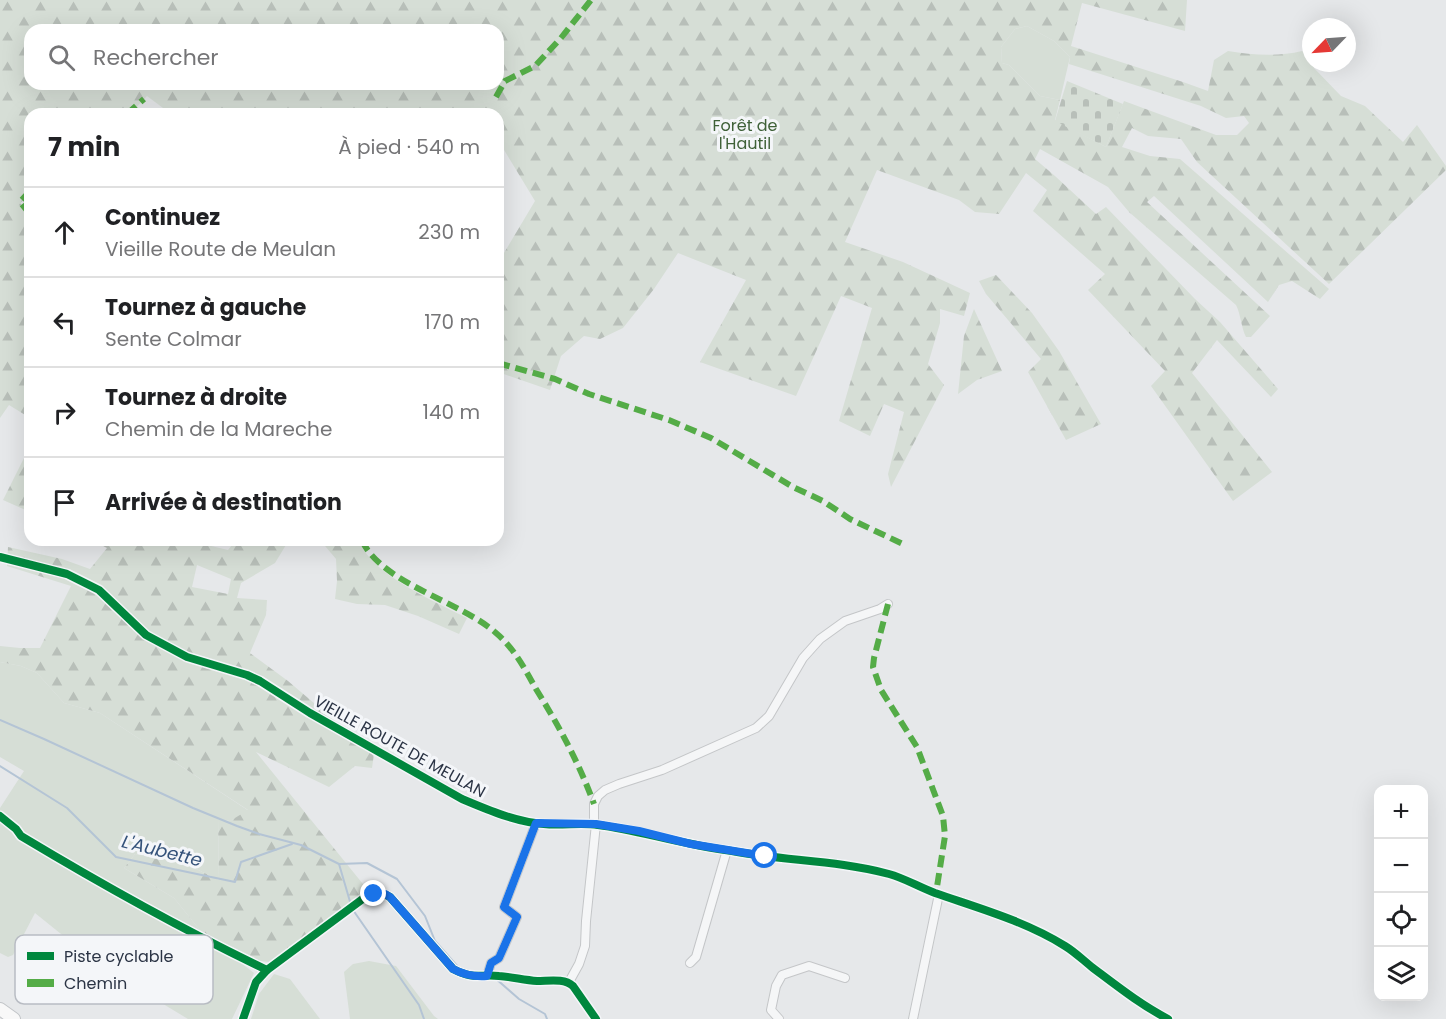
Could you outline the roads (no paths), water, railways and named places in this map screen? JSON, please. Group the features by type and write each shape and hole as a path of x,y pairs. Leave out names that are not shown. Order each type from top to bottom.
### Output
{"main road":[{"path":"0,1009 14,1019"}],"street":[{"name":"VIEILLE ROUTE DE MEULAN","path":"0,557 67,574 99,590 146,635 187,657 260,681 310,713 462,799 503,815 536,823 595,824 639,831 691,844 765,856 824,862 890,874 1012,920 1065,946 1137,1000 1168,1019"},
{"path":"569,982 579,964 585,946 595,824 594,804 598,796 605,790 677,763 756,728 770,716 803,658 820,639 845,621 888,604"},
{"path":"0,816 21,836 197,935"},
{"path":"487,976 491,963 499,958 517,917 504,907 536,823"},
{"path":"690,963 696,957 728,850"},
{"path":"243,1019 256,982 267,970 364,898 378,892 390,897 453,969 464,975 479,977 495,975 527,980 569,982 596,1019"},
{"path":"913,1019 938,893"},
{"path":"213,944 267,970"},
{"path":"779,1019 771,1010 776,986 782,975 808,966 845,978"}],"waterway":[{"name":"L'Aubette","path":"0,720 237,826 301,845 339,864 367,863 397,879 425,916 435,941 459,968"},
{"name":"L'Aubette","path":"0,766 67,808 116,857 235,882 241,862 292,844"},
{"name":"L'Aubette","path":"339,864 351,905"},
{"name":"L'Aubette","path":"353,910 419,1005 424,1019"},
{"name":"L'Aubette","path":"495,978 519,999 545,1014 547,1019"}],"park label":[{"name":"Forêt de l'Hautil","path":"745,134"}]}
